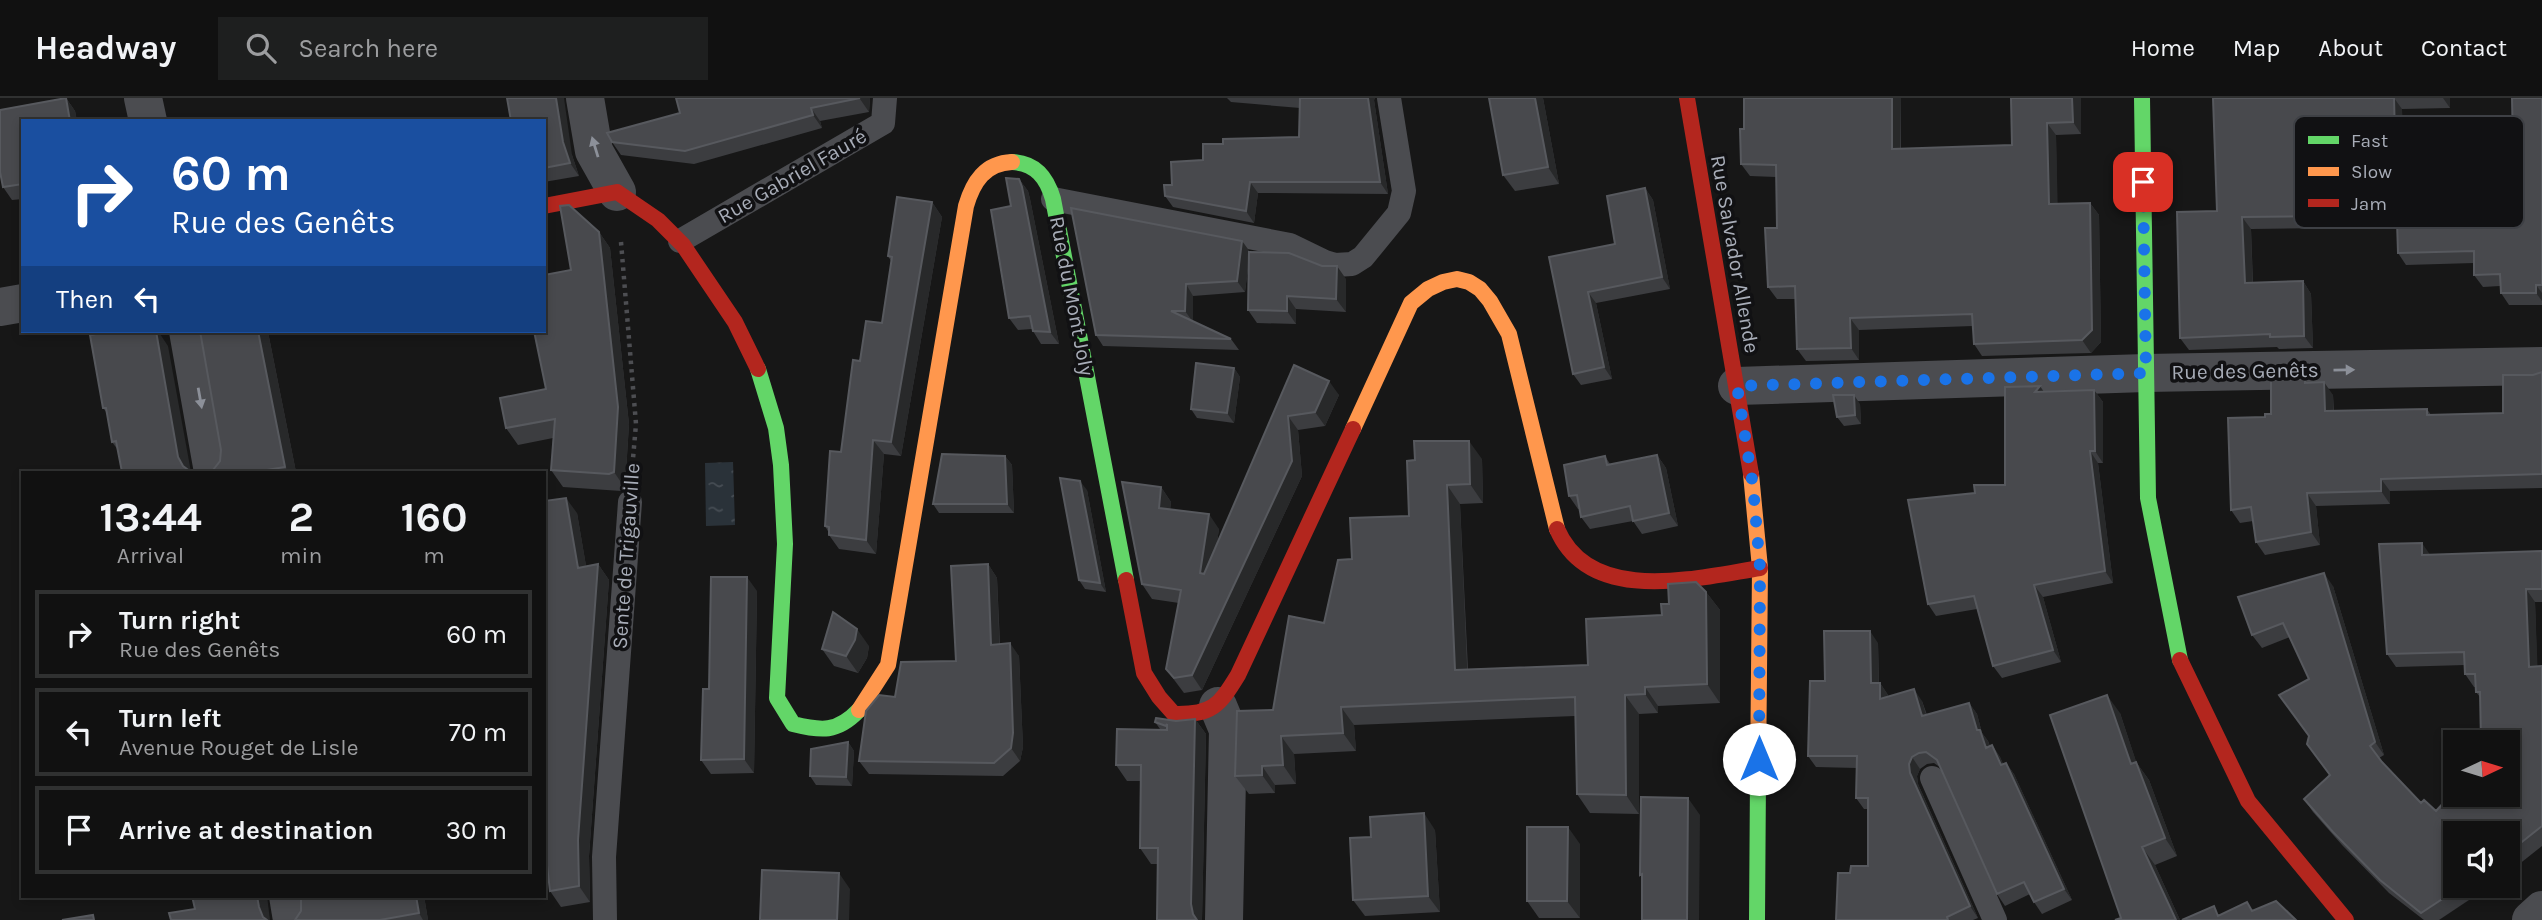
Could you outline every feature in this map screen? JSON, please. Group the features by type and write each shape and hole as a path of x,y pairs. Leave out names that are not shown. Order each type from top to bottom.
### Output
{"street":[{"path":"143,98 148,119"},
{"path":"546,206 617,192 594,151 585,98"},
{"name":"Rue Salvador Allende","path":"1687,98 1753,486 1760,568 1757,920"},
{"path":"2142,98 2148,498 2178,654 2248,801 2346,920"},
{"name":"Rue du Mont Joly","path":"617,192 640,206 680,241 724,305 750,352 767,392 777,440 785,503 777,698 793,724 824,730 849,720 867,704 888,666 966,206 973,185 982,173 999,163 1016,162 1031,166 1045,178 1053,199 1144,673 1174,714 1197,716 1219,706"},
{"path":"1224,920 1228,730 1219,706 1238,675 1411,303 1429,286 1454,278 1476,284 1499,313 1509,334 1554,522 1567,548 1584,563 1608,575 1633,582 1657,583 1760,568"},
{"path":"0,307 21,303"},
{"path":"188,333 213,471"},
{"name":"Rue des Genêts","path":"1737,386 2146,373 2542,366"},
{"path":"288,898 292,920"},
{"path":"2531,920 2542,910"}],"lane":[{"name":"Rue Gabriel Fauré","path":"680,241 883,123 885,98"},
{"path":"1053,199 1290,245 1325,262 1335,265 1352,264 1363,257 1399,213 1404,191 1389,98"},
{"name":"Sente de Trigauville","path":"605,920 604,857 630,502"},
{"path":"1933,778 1995,920"}],"path":[{"name":"Sente de Trigauville","path":"617,192 635,424 630,502"}],"water":[{"path":"733,462 735,525 706,526 705,463"}],"building":[{"path":"66,98 70,119 21,119 21,184 3,187 0,172 0,110"},
{"path":"507,98 556,98 563,142 570,163 546,168 546,119 511,119"},
{"path":"676,98 860,98 811,108 813,115 685,151 612,142 607,133 680,113"},
{"path":"1300,98 1368,98 1380,182 1250,182 1246,211 1165,196 1164,185 1172,185 1171,162 1203,160 1203,144 1223,144 1223,139 1299,137"},
{"path":"1489,98 1535,98 1548,167 1503,175"},
{"path":"1744,98 1892,98 1892,149 2012,145 2011,98 2072,98 2073,122 2047,123 2049,204 2090,203 2092,330 2082,340 1974,344 1972,314 1850,318 1851,348 1797,349 1795,286 1768,287 1765,228 1777,228 1776,165 1741,164 1740,129 1744,129"},
{"path":"2213,98 2394,98 2394,116 2294,116 2294,216 2242,217 2245,283 2303,281 2304,336 2270,337 2270,334 2180,338 2177,212 2217,211"},
{"path":"2512,98 2542,98 2542,285 2536,285 2536,293 2501,293 2500,274 2474,275 2474,251 2398,253 2397,228 2524,228 2524,116 2512,116"},
{"path":"1006,178 1019,179 1022,187 1050,332 1033,331 1030,316 1009,318 991,210 1011,206"},
{"path":"1645,188 1662,277 1588,292 1604,367 1573,374 1549,257 1615,244 1607,196"},
{"path":"897,197 932,202 891,442 873,440 866,540 829,535 829,527 825,526 830,451 841,452 853,360 860,361 866,321 882,323 892,257 888,256"},
{"path":"569,205 599,232 618,407 614,472 609,474 551,470 555,419 506,428 500,398 546,389 534,333 546,333 546,275 571,270 560,206"},
{"path":"1071,208 1242,241 1237,281 1186,284 1185,311 1171,311 1231,339 1096,335"},
{"path":"1249,252 1289,253 1322,266 1337,266 1336,299 1287,296 1287,311 1248,310"},
{"path":"156,333 178,457 190,471 122,471 116,441 112,442 106,408 103,408 90,335"},
{"path":"200,333 258,333 285,467 261,471 210,471 220,461 221,450"},
{"path":"1196,363 1234,368 1227,413 1191,409"},
{"path":"1294,365 1329,381 1315,412 1288,416 1292,461 1192,675 1174,678 1166,669 1181,590 1142,584 1122,482 1161,487 1159,508 1209,514 1200,573 1204,574"},
{"path":"2542,372 2542,474 2381,479 2381,491 2307,493 2311,532 2256,542 2251,507 2231,510 2228,418 2265,417 2265,414 2271,414 2271,380 2305,379 2305,383 2324,382 2325,411 2427,409 2427,415 2503,413 2503,375 2533,375"},
{"path":"2040,386 2035,392 2094,390 2095,451 2090,451 2105,571 2034,585 2053,650 1993,666 1974,596 1928,604 1908,500 1975,493 1974,485 2005,485 2005,387"},
{"path":"1833,395 1854,395 1855,415 1837,417"},
{"path":"1414,441 1469,441 1470,484 1447,485 1455,670 1588,665 1586,619 1662,615 1661,604 1669,604 1668,584 1696,582 1706,592 1707,684 1645,687 1645,694 1625,695 1626,795 1577,794 1575,697 1341,707 1343,733 1281,736 1283,765 1262,766 1262,775 1235,776 1237,711 1273,710 1289,616 1324,623 1338,560 1352,559 1350,518 1409,516 1407,461 1415,460"},
{"path":"942,454 1005,456 1007,504 933,504"},
{"path":"1657,455 1669,513 1633,521 1630,506 1581,517 1577,495 1569,496 1564,465 1605,456 1607,465"},
{"path":"1060,478 1080,481 1100,583 1079,580"},
{"path":"566,498 578,568 598,564 578,840 579,886 550,891 546,856 546,501"},
{"path":"2422,543 2422,555 2542,551 2542,589 2526,589 2529,667 2542,666 2542,826 2520,843 2520,821 2443,821 2444,898 2421,913 2380,880 2304,799 2330,775 2307,744 2309,736 2279,695 2309,679 2283,623 2252,635 2238,597 2324,573 2375,742 2370,746 2382,762 2421,803 2424,800 2436,811 2443,803 2443,807 2520,807 2520,730 2481,730 2480,692 2476,692 2475,674 2465,674 2464,652 2387,654 2379,544"},
{"path":"988,564 991,645 1010,643 1013,733 1011,748 994,763 859,761 866,711 879,695 895,697 901,662 956,661 951,566"},
{"path":"711,577 747,577 744,759 701,760 703,689 709,689"},
{"path":"833,612 857,629 855,640 846,656 822,649"},
{"path":"1824,631 1870,631 1871,683 1880,683 1880,699 1914,689 1922,716 1969,703 1986,748 1992,745 2001,765 2006,763 2064,889 2034,902 2024,882 1997,894 1937,760 1926,752 1912,757 1909,764 1910,773 1970,906 1947,917 1948,920 1836,920 1838,873 1850,873 1851,866 1868,866 1868,798 1856,798 1857,756 1808,756 1810,681 1825,681"},
{"path":"2107,695 2131,764 2136,762 2165,838 2142,847 2176,920 2115,920 2121,918 2050,715"},
{"path":"1156,718 1176,721 1195,719 1191,904 1197,920 1157,920 1158,848 1140,848 1141,765 1116,765 1117,729 1167,730 1167,724 1166,726 1155,722"},
{"path":"848,742 846,777 810,776 811,749"},
{"path":"1641,797 1688,798 1687,920 1642,920"},
{"path":"1424,813 1428,896 1353,900 1350,838 1371,837 1370,817"},
{"path":"1527,827 1568,827 1567,901 1527,901"},
{"path":"762,870 839,873 837,920 760,920"},
{"path":"192,898 257,898 263,917 267,920 171,920 169,913 195,909"},
{"path":"301,898 416,898 419,913 380,920 295,920 301,911"},
{"path":"2276,901 2296,920 2182,920 2214,906 2218,916 2247,902 2252,911"},
{"path":"93,915 94,920 62,920"}],"traffic: fast":[{"path":"2142,98 2148,498 2180,660"},
{"path":"1012,162 1028,165 1039,173 1053,199 1126,580"},
{"path":"758,369 776,428 781,465 785,544 777,698 793,724 812,728 836,726 859,710"},
{"path":"1757,920 1758,777"}],"traffic: slow":[{"path":"859,710 888,665 966,206 972,189 987,170 1012,162"},
{"path":"1353,429 1411,303 1428,289 1443,282 1457,279 1469,282 1480,289 1490,301 1509,334 1557,529"},
{"path":"1751,474 1760,568 1758,777"}],"traffic: jam":[{"path":"1687,98 1751,474"},
{"path":"546,206 617,192 658,220 683,245 735,322 758,369"},
{"path":"1126,580 1144,673 1159,697 1174,714 1197,713 1213,706 1238,675 1353,429"},
{"path":"1557,529 1573,553 1594,569 1619,578 1676,580 1760,568"},
{"path":"2180,660 2248,801 2346,920"}],"route":[{"path":"1759,759 1760,568 1753,486 1737,386 2146,373 2143,182"}]}
